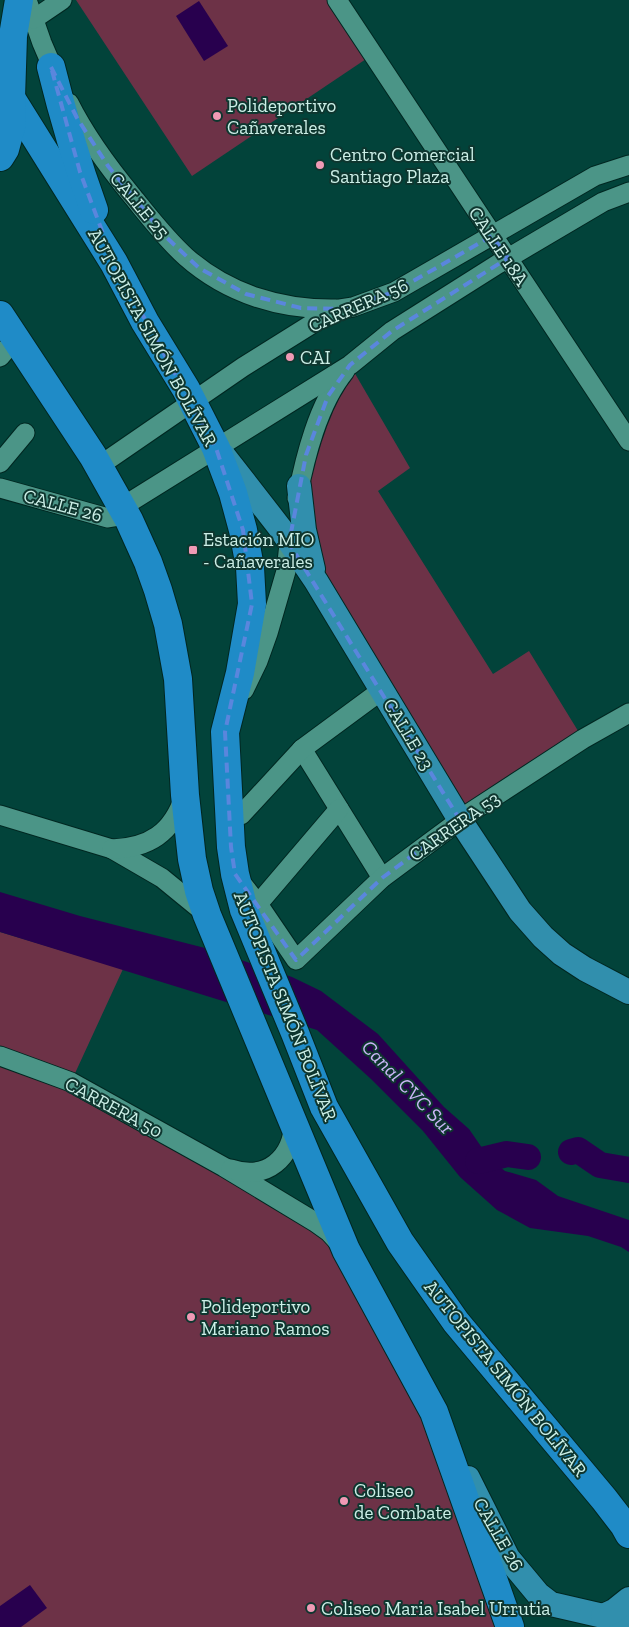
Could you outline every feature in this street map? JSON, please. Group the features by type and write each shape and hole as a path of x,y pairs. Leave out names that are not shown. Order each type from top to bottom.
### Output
{"highway":[{"path":"0,157 5,149 12,123 13,36 26,9"},
{"name":"AUTOPISTA SIMÓN BOLÍVAR","path":"0,58 11,98 114,263 216,448 233,493 244,530 250,566 252,604 240,673 225,732 231,818 231,847 235,874 238,893 254,935 324,1107 400,1242 456,1322 604,1499 629,1534"},
{"path":"51,67 64,120 80,172 114,263"},
{"name":"AUTOPISTA SIMÓN BOLÍVAR","path":"0,315 8,348 99,466 124,511 148,562 168,624 178,679 185,795 192,859 199,891 253,1029 294,1122 346,1250 434,1412 510,1627"}],"main road":[{"name":"CALLE 23","path":"216,448 280,528 316,581 460,820 520,911 543,937 562,954 585,969 629,992"},
{"path":"299,486 304,530 316,581"},
{"name":"CALLE 26","path":"434,1412 508,1558 538,1594 550,1604 603,1616 629,1619"},
{"path":"603,1616 629,1599"}],"street":[{"name":"CALLE 25","path":"27,0 26,9 51,67 77,118 108,166 161,231 185,256 199,268 222,282 263,300 301,308 340,309"},
{"path":"26,9 62,0"},
{"name":"CALLE 18A","path":"337,0 629,441"},
{"name":"CARRERA 56","path":"99,466 242,367 315,322 340,309 361,304 394,292 595,176 629,165"},
{"name":"CARRERA 56","path":"124,511 216,448 350,365 392,332 508,258 604,202 629,192"},
{"name":"CARRERA 56","path":"225,732 258,661 268,633 286,571 289,543 306,455 328,396 337,380 350,365"},
{"path":"0,463 25,433"},
{"name":"CALLE 26","path":"0,488 108,518 124,511"},
{"path":"231,818 241,815 302,749 382,690"},
{"name":"CARRERA 53","path":"258,904 296,960 382,878 460,820 583,739 629,713"},
{"path":"302,749 382,878"},
{"path":"112,849 128,849 144,844 158,836 179,811 185,795"},
{"path":"235,874 258,904 339,809"},
{"path":"0,815 112,849 162,878 211,925"},
{"name":"CARRERA 50","path":"0,1056 71,1082 224,1167 315,1222 329,1232 346,1250"},
{"name":"CARRERA 50","path":"224,1167 238,1172 253,1172 267,1169 279,1161 288,1150 293,1136 294,1122"}],"highlighted area":[{"path":"51,67 77,118 108,166 166,237 199,268 246,294 301,308 340,309 394,292 492,236 508,258 392,331 350,365 328,396 306,455 289,543 460,820 382,878 296,960 235,874 231,847 225,732 252,604 243,530 216,448 114,263 80,172"}],"shaded area":[{"name":"Polideportivo Cañaverales","path":"76,0 337,0 372,55 192,176"},
{"path":"350,365 410,468 378,491 493,674 529,651 583,739 460,820 293,518 299,486"},
{"name":"Polideportivo Mariano Ramos","path":"0,932 123,969 71,1082 315,1222 418,1384 510,1627 0,1627"}],"water":[{"path":"199,1 228,46 204,61 176,16"},
{"name":"Canal CVC Sur","path":"0,892 80,916 205,948 292,977 321,991 378,1034 444,1107 469,1129 489,1158 505,1171 536,1180 558,1196 629,1220 629,1252 621,1247 588,1236 530,1228 497,1210 460,1177 423,1131 371,1079 317,1030 0,932"},
{"path":"30,1585 47,1608 21,1627 0,1627 0,1606"}],"waterway":[{"path":"571,1152 578,1150 600,1165 629,1170"},
{"path":"478,1161 507,1154 528,1157"}],"place":[{"name":"Polideportivo Cañaverales","path":"217,116"},
{"name":"Centro Comercial Santiago Plaza","path":"320,165"},
{"name":"CAI","path":"290,357"},
{"name":"Estación MIO - Cañaverales","path":"193,550"},
{"name":"Polideportivo Mariano Ramos","path":"191,1317"},
{"name":"Coliseo de Combate","path":"344,1501"},
{"name":"Coliseo Maria Isabel Urrutia","path":"311,1608"}]}
